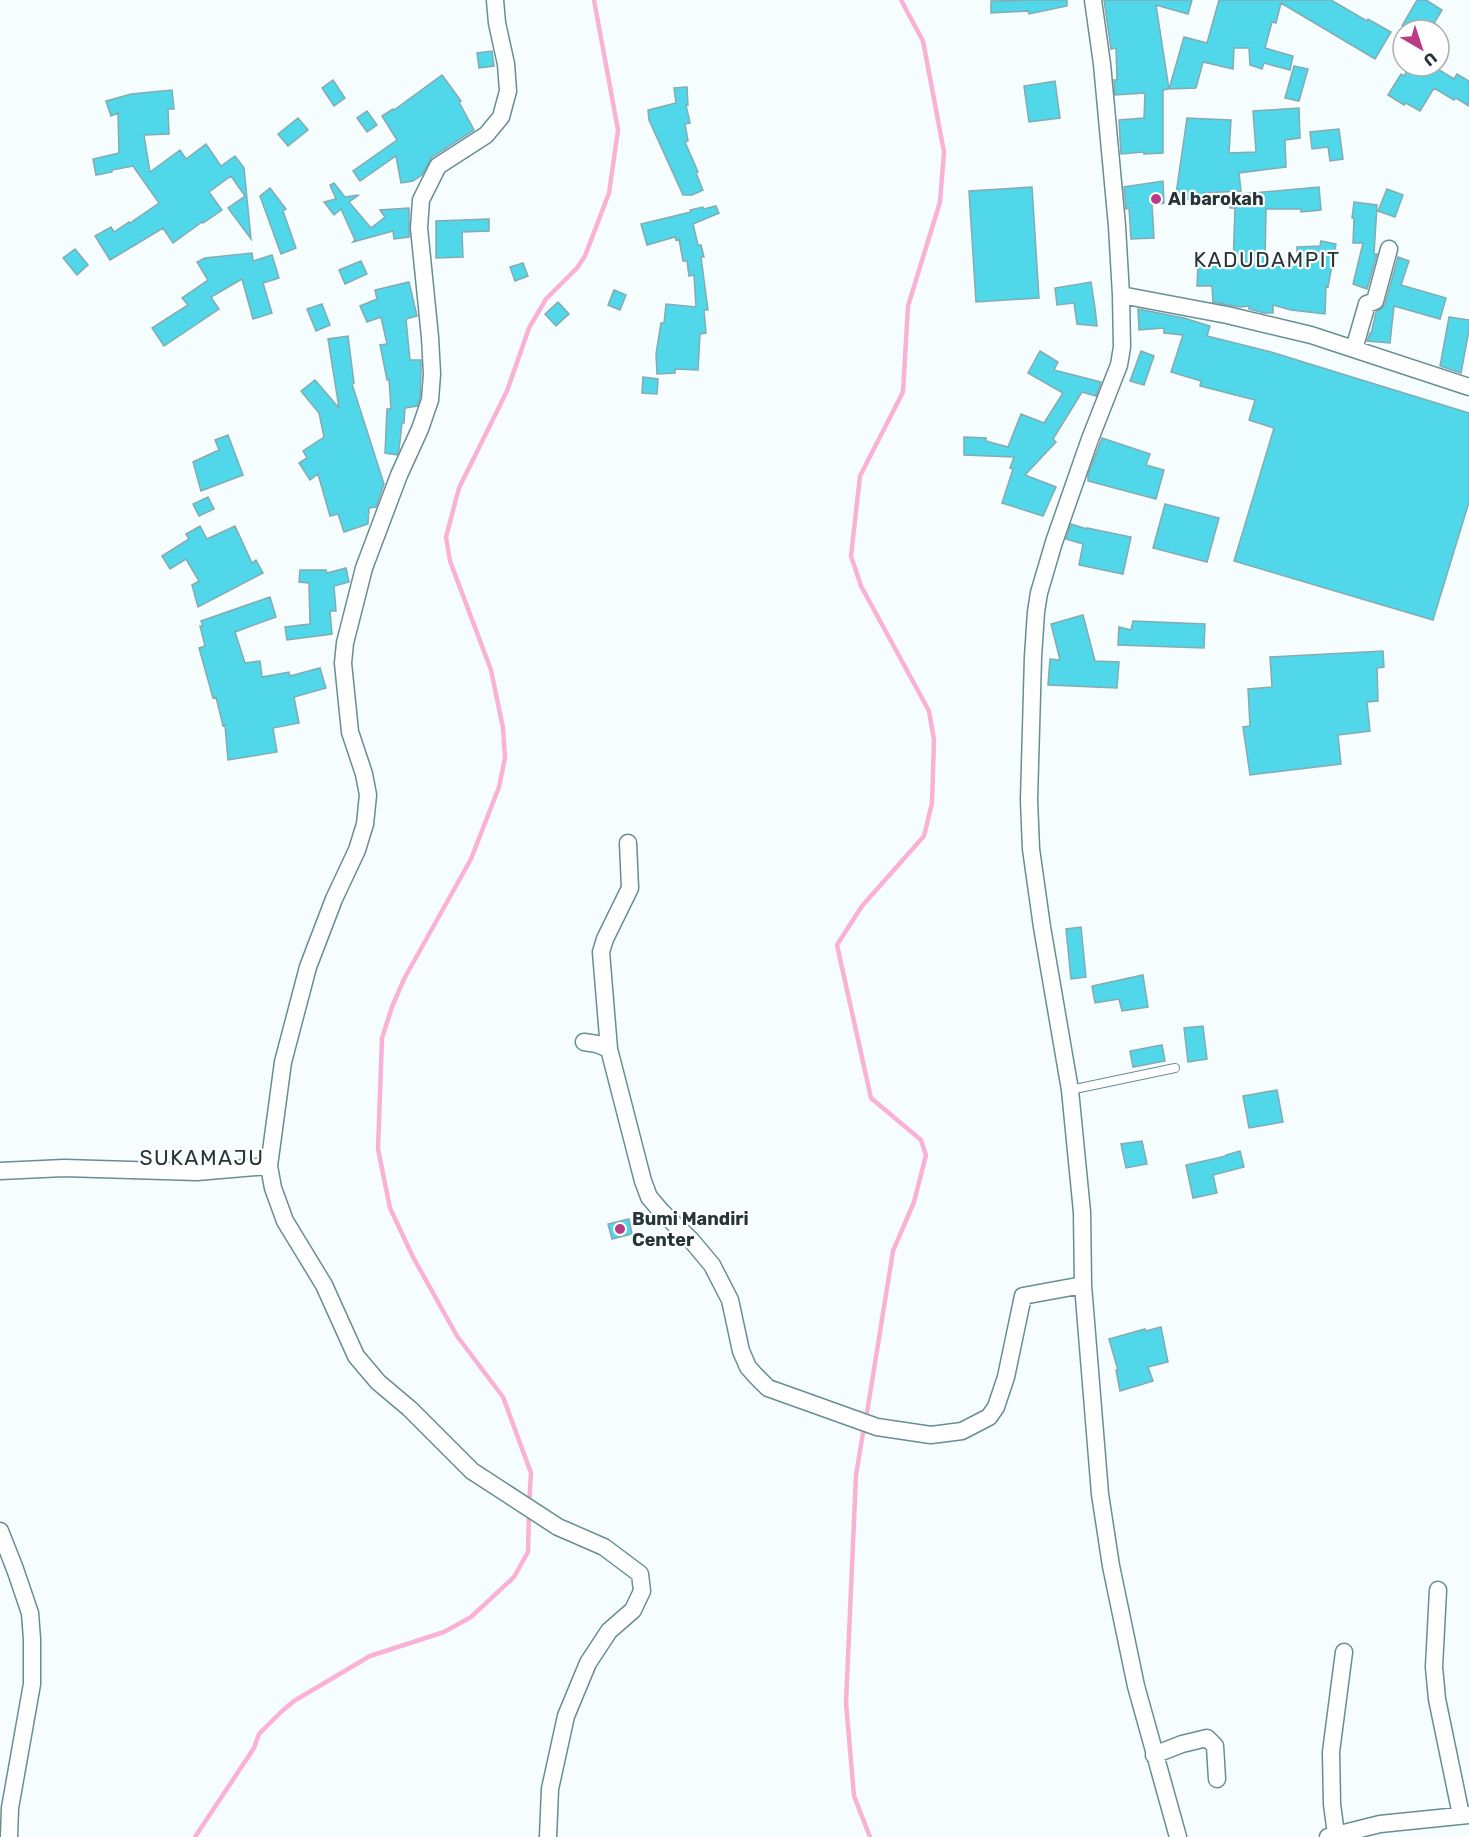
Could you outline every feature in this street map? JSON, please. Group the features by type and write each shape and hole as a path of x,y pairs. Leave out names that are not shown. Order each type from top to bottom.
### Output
{"street":[{"path":"495,0 497,23 506,64 508,91 501,117 486,135 438,166 421,200 419,228 430,337 432,374 430,400 364,568 345,643 343,663 350,732 364,774 368,795 365,824 357,850 334,899 308,967 283,1062 269,1166 273,1188 285,1221 324,1285 356,1356 378,1382 472,1471 558,1527 604,1547 640,1574 642,1591 633,1610 609,1631 588,1663 566,1716 550,1789 548,1837"},
{"path":"1093,0 1102,64 1117,226 1122,347 1119,365 1090,439 1039,593 1035,630 1029,800 1031,849 1070,1090 1082,1212 1083,1285 1100,1494 1111,1566 1136,1686 1178,1837"},
{"path":"1354,349 1367,304 1375,301 1389,249"},
{"path":"1121,295 1227,315 1311,336 1469,387"},
{"path":"628,843 630,888 601,952 609,1049 643,1181 650,1197 712,1265 730,1300 741,1351 748,1367 768,1388 877,1427 931,1435 962,1431 989,1417 996,1407 1006,1377 1023,1296 1083,1285"},
{"path":"584,1042 609,1049"},
{"path":"0,1171 64,1168 197,1172 269,1166"},
{"path":"0,1531 30,1613 32,1640 32,1684 10,1808 9,1837"},
{"path":"1344,1652 1331,1752 1331,1836 1380,1824 1465,1815 1437,1698 1434,1667 1438,1590"},
{"path":"1154,1755 1182,1744 1207,1738 1215,1746 1217,1779"}],"lane":[{"path":"1070,1090 1175,1068"}],"building":[{"path":"1067,0 1067,6 1029,14 1028,11 991,13 991,1"},
{"path":"1104,0 1192,0 1188,14 1156,5 1169,89 1163,90 1163,153 1121,154 1119,120 1144,118 1145,93 1115,95 1116,48 1111,49"},
{"path":"1219,0 1331,0 1391,32 1375,59 1281,3 1276,23 1272,22 1265,48 1293,56 1290,70 1264,63 1262,69 1250,65 1249,48 1234,48 1233,69 1203,62 1196,88 1169,89 1184,37 1207,43"},
{"path":"1417,0 1426,0 1442,10 1437,18 1407,18"},
{"path":"492,51 494,66 479,68 477,53"},
{"path":"1294,66 1308,69 1299,101 1285,98"},
{"path":"1457,74 1469,81 1469,106 1434,88 1420,111 1388,95 1399,78 1451,77 1454,79"},
{"path":"442,75 461,101 459,102 474,130 432,157 422,175 413,181 401,183 396,156 360,181 353,171 397,140 382,116 394,110"},
{"path":"333,80 345,98 334,106 322,88"},
{"path":"1055,81 1060,118 1029,122 1024,86"},
{"path":"687,87 688,105 686,105 690,123 685,124 688,141 685,142 703,190 692,195 683,195 649,120 648,110 676,103 674,88"},
{"path":"172,90 174,109 168,109 169,134 144,135 150,172 180,150 186,159 206,144 221,166 235,156 244,168 251,239 228,208 245,196 231,176 209,192 222,210 173,243 163,228 110,260 95,236 111,227 114,232 159,203 133,166 96,175 93,159 119,153 118,113 111,116 106,101 131,94"},
{"path":"1299,108 1300,138 1285,140 1286,167 1239,173 1241,191 1204,193 1204,197 1175,201 1187,118 1231,120 1229,153 1256,152 1253,111"},
{"path":"367,111 377,125 367,132 357,118"},
{"path":"298,118 308,130 288,146 278,134"},
{"path":"1339,129 1343,159 1330,161 1328,147 1312,149 1310,132"},
{"path":"1163,181 1164,203 1152,205 1154,238 1131,239 1129,208 1126,209 1124,187"},
{"path":"334,183 345,197 359,195 349,202 371,228 385,217 380,210 409,208 409,237 394,239 393,231 353,242 355,240 341,209 334,215 324,202 336,199 330,185"},
{"path":"1032,187 1039,298 976,302 969,191"},
{"path":"1319,187 1321,210 1301,212 1301,209 1266,209 1265,263 1297,261 1297,247 1320,246 1321,241 1336,244 1328,287 1326,286 1325,314 1291,310 1273,305 1273,313 1264,313 1249,309 1249,306 1240,307 1213,302 1212,286 1197,286 1198,265 1233,266 1235,208 1230,208 1230,195"},
{"path":"270,188 286,209 283,211 296,248 281,254 260,196"},
{"path":"1387,189 1403,195 1395,217 1378,211"},
{"path":"1354,202 1377,205 1374,254 1377,254 1367,289 1353,284 1363,243 1353,243"},
{"path":"716,206 719,213 693,224 698,245 701,245 704,257 701,257 708,310 704,310 706,333 700,334 698,370 675,369 675,373 657,374 656,354 666,304 696,307 694,275 689,276 687,261 683,261 679,239 676,240 675,237 647,245 641,224 691,212 690,210"},
{"path":"489,219 489,231 462,232 463,257 436,258 436,221"},
{"path":"75,249 88,265 77,275 63,258"},
{"path":"252,253 253,261 272,255 279,278 263,283 272,313 253,319 242,279 211,297 219,309 164,346 152,328 188,305 182,298 208,280 197,262 205,258"},
{"path":"1398,257 1409,261 1401,285 1446,298 1440,319 1394,306 1390,343 1367,341 1376,312 1385,304"},
{"path":"361,261 367,274 345,284 339,270"},
{"path":"523,263 528,276 515,281 510,267"},
{"path":"409,282 417,316 406,319 410,360 421,360 420,398 417,406 405,408 397,455 385,453 387,409 391,409 389,379 387,380 380,345 387,344 381,317 367,322 360,306 377,299 375,290"},
{"path":"1091,282 1097,326 1077,324 1074,303 1057,305 1055,288"},
{"path":"614,290 626,295 620,310 608,305"},
{"path":"558,302 569,314 556,326 545,314"},
{"path":"322,304 330,325 316,331 307,309"},
{"path":"1138,309 1184,318 1210,326 1207,336 1271,352 1469,413 1469,502 1433,620 1234,561 1274,428 1249,420 1255,400 1200,386 1201,381 1171,372 1183,335 1164,333 1164,328 1139,330"},
{"path":"1449,317 1469,320 1461,373 1440,366"},
{"path":"348,336 354,383 352,384 384,484 376,507 369,508 368,524 344,532 338,514 330,516 318,474 310,480 299,463 307,458 303,451 324,437 319,413 301,391 315,380 339,408 328,339"},
{"path":"1040,351 1058,362 1054,370 1101,382 1096,396 1082,392 1053,439 1056,442 1025,475 1056,487 1043,516 1002,503 1013,469 1010,468 1014,457 964,455 964,437 986,438 986,441 1008,447 1021,414 1044,423 1063,393 1028,373"},
{"path":"1141,351 1154,356 1144,385 1130,381"},
{"path":"643,377 658,379 657,394 642,393"},
{"path":"228,435 243,475 201,491 193,462 219,450 215,440"},
{"path":"1102,438 1150,454 1146,465 1164,470 1156,499 1088,481 1088,475"},
{"path":"208,497 214,509 199,516 193,504"},
{"path":"1165,504 1219,518 1207,562 1153,548"},
{"path":"1071,524 1131,537 1123,574 1079,565 1083,544 1066,539"},
{"path":"200,526 207,539 235,526 252,563 256,560 263,573 198,607 192,585 199,581 186,559 170,569 162,556 189,539 186,534"},
{"path":"346,568 349,582 334,586 336,611 330,611 332,634 287,640 285,627 310,624 309,583 299,582 300,570 326,570 327,573"},
{"path":"270,597 276,617 235,632 245,663 260,661 262,677 289,672 290,676 320,668 326,688 294,697 299,723 273,728 277,752 228,760 225,725 223,726 216,697 213,698 199,648 205,646 201,621"},
{"path":"1083,615 1095,661 1119,662 1117,688 1048,685 1050,659 1060,660 1051,624"},
{"path":"1133,621 1205,624 1204,648 1118,645 1119,627 1131,630"},
{"path":"1383,651 1384,667 1377,668 1378,701 1367,702 1370,731 1338,735 1341,764 1250,775 1243,727 1250,726 1248,689 1272,687 1270,657"},
{"path":"1081,927 1086,977 1071,979 1066,929"},
{"path":"1143,975 1148,1007 1122,1011 1119,999 1095,1003 1092,986"},
{"path":"1203,1026 1207,1059 1188,1062 1184,1028"},
{"path":"1162,1045 1165,1061 1133,1067 1130,1051"},
{"path":"1277,1090 1283,1122 1249,1128 1243,1096"},
{"path":"1142,1141 1147,1164 1126,1168 1121,1144"},
{"path":"1240,1151 1244,1167 1213,1175 1217,1193 1193,1198 1186,1165"},
{"name":"Bumi Mandiri Center","path":"629,1219 632,1234 612,1239 608,1224"},
{"path":"1161,1327 1168,1362 1148,1367 1153,1381 1120,1391 1116,1370 1118,1370 1109,1339"}],"waterway":[{"path":"529,1505 531,1473 503,1397 457,1336 413,1257 390,1208 378,1149 382,1038 404,979 471,859 499,787 505,758 503,728 491,670 450,561 446,537 459,488 507,391 529,328 546,299 577,268 585,256 609,193 618,130 594,0"},
{"path":"866,1419 893,1251 914,1202 926,1155 921,1140 871,1098 837,945 862,906 924,836 932,803 934,740 929,711 861,586 851,556 860,476 903,392 908,306 940,202 944,152 923,41 901,0"},
{"path":"864,1427 856,1475 846,1703 854,1796 870,1837"},
{"path":"195,1837 254,1748 259,1734 294,1701 370,1656 444,1632 471,1617 514,1577 528,1552 529,1513"}],"place":[{"name":"Al barokah","path":"1156,199"},
{"name":"Bumi Mandiri Center","path":"620,1229"}],"district":[{"name":"KADUDAMPIT","path":"1267,259"},
{"name":"SUKAMAJU","path":"202,1157"}]}
